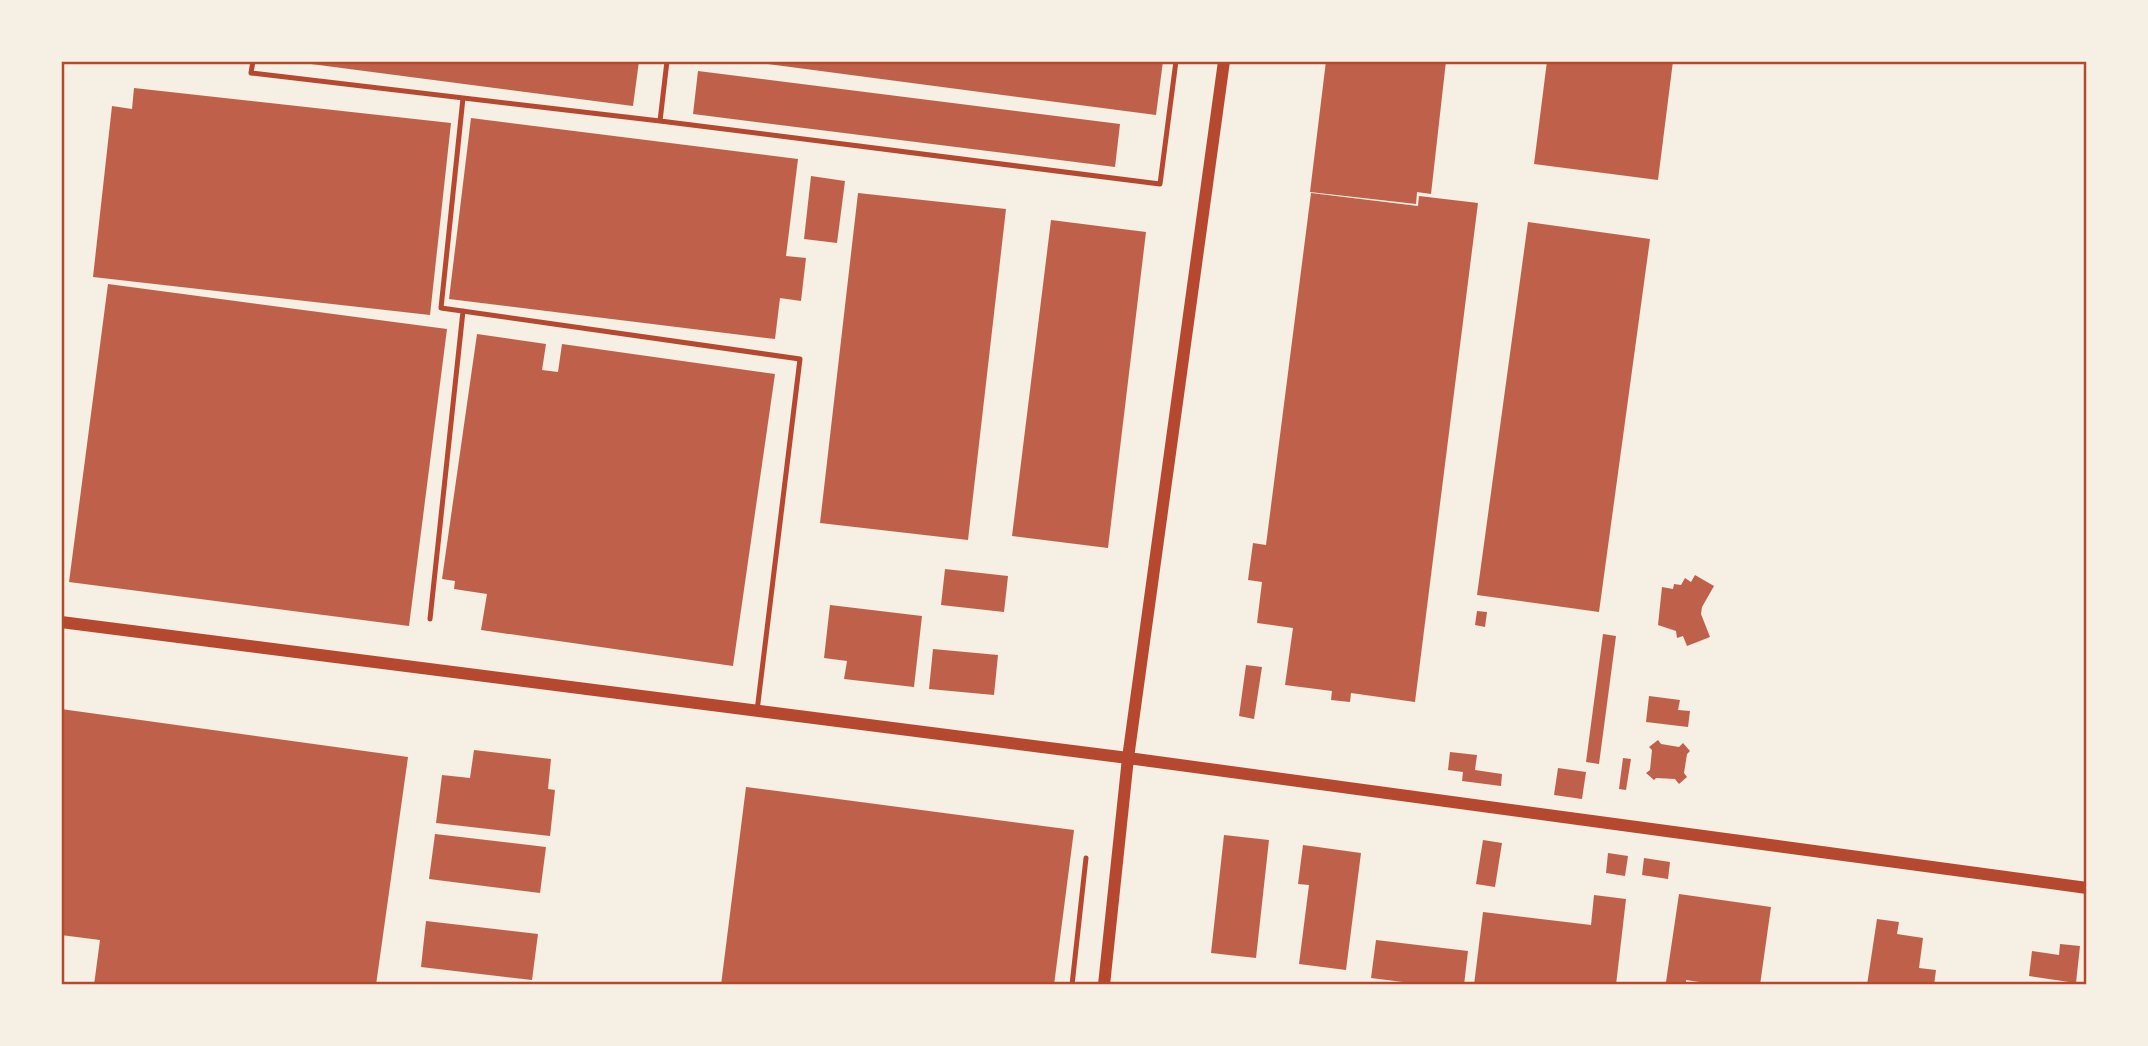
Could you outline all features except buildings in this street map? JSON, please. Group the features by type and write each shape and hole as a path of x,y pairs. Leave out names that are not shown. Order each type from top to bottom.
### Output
{"street":[{"path":"1104,985 1128,758 1224,61"},
{"path":"61,622 1128,758 2087,888"}],"lane":[{"path":"253,61 251,73 1160,184 1176,61"},
{"path":"660,121 667,61"},
{"path":"464,98 441,308 800,359 757,710"},
{"path":"430,619 463,311"},
{"path":"1072,985 1086,858"}]}
